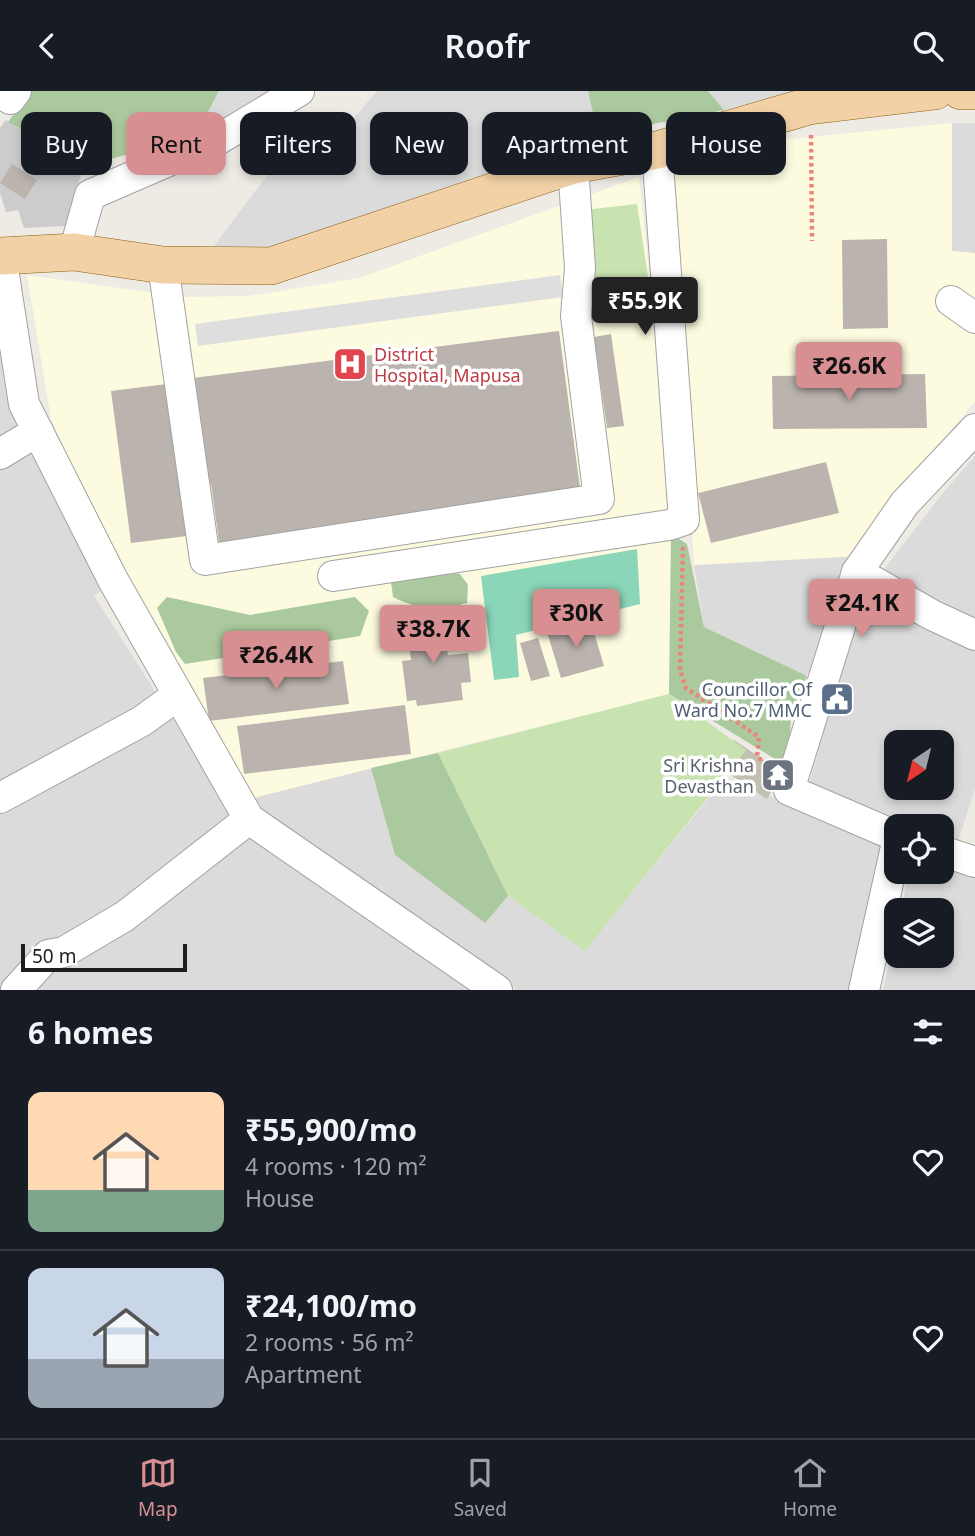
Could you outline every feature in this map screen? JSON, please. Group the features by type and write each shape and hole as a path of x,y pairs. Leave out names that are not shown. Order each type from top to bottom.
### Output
{"main road":[{"path":"652,151 809,106 935,91"},
{"path":"961,91 975,91"},
{"path":"1,256 74,252 163,265 271,266 543,175"}],"street":[{"path":"74,252 90,195 219,139 299,91"},
{"path":"333,576 669,525 684,520 657,150"},
{"path":"163,265 205,560 599,499 576,316 580,268 574,175"},
{"path":"1,256 24,404 113,580 249,819 497,990"},
{"path":"884,831 789,790 857,572 905,503 975,429"},
{"path":"0,454 38,431"},
{"path":"857,572 932,615 975,635"},
{"path":"0,798 142,720 178,695"},
{"path":"16,990 48,955 64,952 125,915 249,819"},
{"path":"954,855 975,862"},
{"path":"864,990 888,884"}],"path":[{"path":"809,106 812,241"},
{"path":"684,520 680,670 687,688 759,737 757,757 793,781"}],"shaded area":[{"path":"219,91 267,91 261,100 226,119 226,112 208,112"},
{"path":"377,91 588,91 593,112 482,112 482,175 485,175 272,250 214,246 267,175 356,175 356,116"},
{"path":"708,91 799,91 724,110"},
{"path":"6,120 21,130 21,175 81,175 65,226 24,228 18,210 6,212 0,193 0,128"},
{"path":"952,123 975,123 975,253 952,252"},
{"path":"952,123 952,251 975,253 975,402 875,517 857,556 694,565 682,308 668,175 786,175 786,139"},
{"name":"District Hospital, Mapusa","path":"639,177 673,502 669,694 245,800 125,582 51,419 27,275 182,297 249,296 359,278"},
{"path":"560,275 563,297 198,346 195,324"},
{"path":"0,339 21,432 0,444"},
{"path":"30,448 105,587 94,596 236,818 129,902 39,946 0,990 0,466"},
{"path":"975,456 975,789 958,841 954,840 954,814 888,814 809,784 861,599 942,494"},
{"path":"857,556 807,676 704,627 694,565"},
{"path":"734,740 782,772 767,799 717,766"},
{"path":"371,768 395,855 484,922 508,896 585,950 726,777 881,844 851,990 517,990 245,800"},
{"path":"248,836 479,990 29,990 54,960"},
{"path":"954,865 975,872 975,990 883,990 888,968 954,968 954,898 904,898 906,884 954,884"}],"green space":[{"path":"31,91 219,91 208,112 126,112 126,155 112,159 112,112 21,112 21,129 8,122"},
{"path":"588,91 708,91 724,110 666,112 666,122 652,124 652,112 593,112"},
{"path":"637,204 653,309 596,314 584,210"},
{"path":"671,534 687,544 704,627 807,676 791,715 788,767 669,694"},
{"path":"637,549 640,604 516,635 519,677 494,680 481,576"},
{"path":"435,570 460,574 468,585 467,603 429,608 393,597 391,581"},
{"path":"167,597 250,615 355,597 369,611 360,636 185,664 176,652 157,608"},
{"path":"669,694 746,750 585,951 508,896 438,753"},
{"path":"438,753 508,896 485,923 395,855 371,768"}],"building":[{"path":"12,164 21,170 21,175 29,175 37,180 25,199 0,183"},
{"path":"887,239 888,328 843,329 842,240"},
{"path":"559,331 581,495 219,542 211,484 181,488 187,536 131,543 111,391"},
{"path":"611,334 624,426 607,428 594,337"},
{"path":"925,374 927,428 773,429 772,376"},
{"path":"826,462 839,513 711,543 698,493"},
{"path":"443,616 448,655 468,653 471,682 461,683 463,700 417,706 416,700 407,701 402,661 411,660 406,620"},
{"path":"590,619 604,666 561,678 547,632"},
{"path":"538,638 550,676 531,681 520,643"},
{"path":"343,661 349,704 209,721 203,678"},
{"path":"405,705 411,754 244,774 237,726"}],"place":[{"name":"District Hospital, Mapusa","path":"350,364"},
{"name":"Councillor Of Ward No.7 MMC","path":"837,699"},
{"name":"Sri Krishna Devasthan","path":"778,775"}]}
